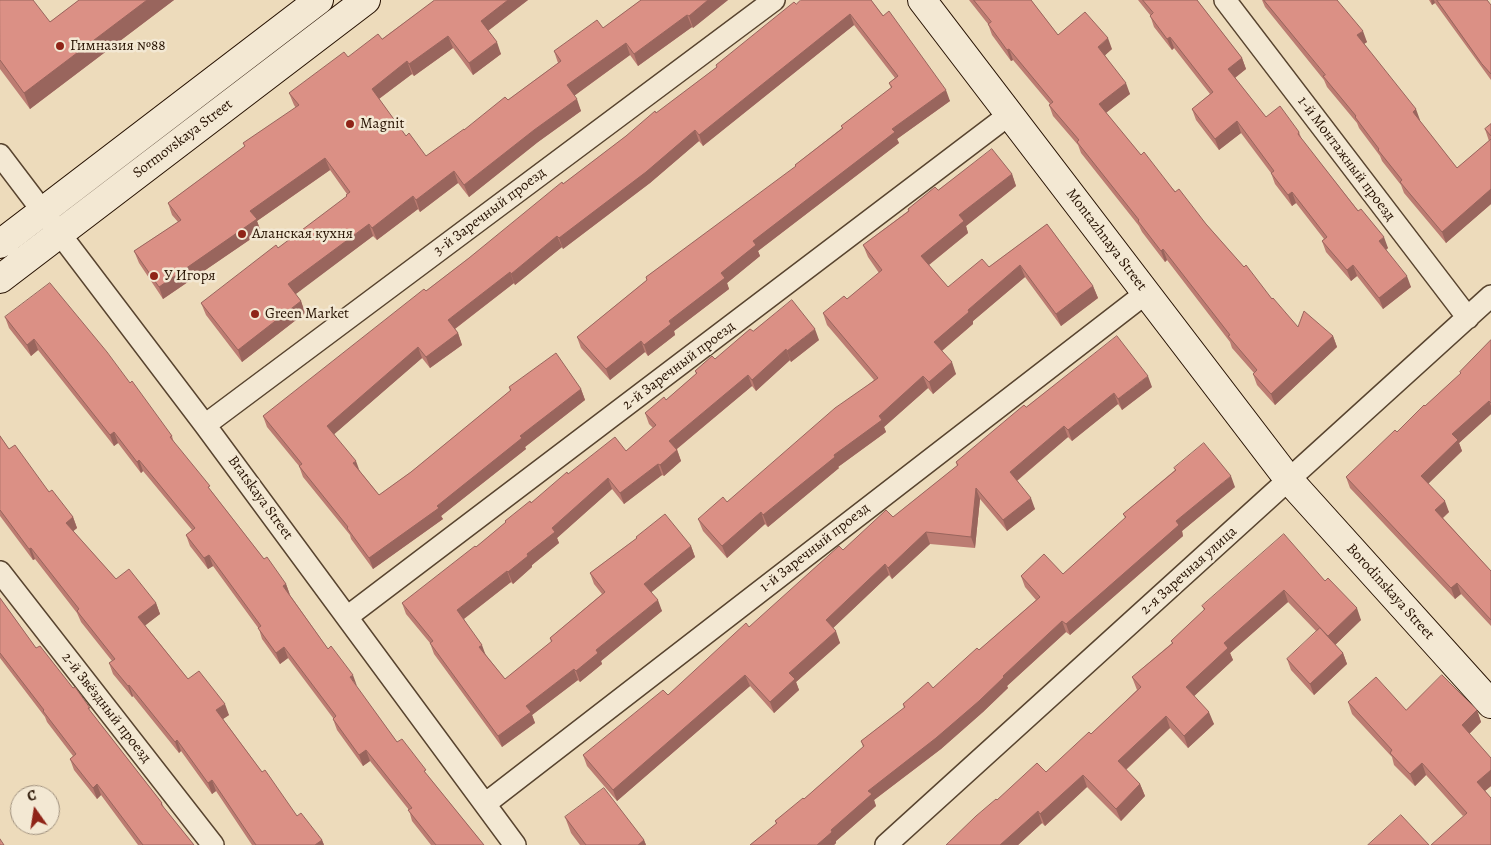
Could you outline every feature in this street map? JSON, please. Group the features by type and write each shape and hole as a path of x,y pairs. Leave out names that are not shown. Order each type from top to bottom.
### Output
{"main road":[{"name":"Sormovskaya Street","path":"0,244 319,0"},
{"name":"Sormovskaya Street","path":"0,279 366,0"},
{"name":"Montazhnaya Street","path":"922,0 1289,480"},
{"name":"Borodinskaya Street","path":"1289,480 1491,704"}],"street":[{"name":"3-й Заречный проезд","path":"205,425 774,0"},
{"name":"1-й Монтажный проезд","path":"1225,0 1468,318"},
{"name":"2-й Заречный проезд","path":"347,617 1010,114"},
{"name":"Bratskaya Street","path":"0,155 205,425 515,845"},
{"name":"1-й Заречный проезд","path":"485,804 1146,293"},
{"name":"2-я Заречная улица","path":"886,845 1491,296"},
{"name":"2-й Звёздный проезд","path":"0,572 213,845"}],"building":[{"path":"0,0 33,0 50,22 79,0 147,0 24,93 0,60"},
{"path":"435,0 508,0 481,21 497,42 469,63 448,36 409,64 407,61 372,89 406,136 409,133 426,156 464,130 505,97 508,100 561,61 554,51 597,20 603,28 641,0 708,0 689,16 687,15 634,54 626,43 567,85 577,99 464,185 454,171 416,200 413,196 372,228 369,224 288,284 301,301 238,350 201,303 276,245 278,248 347,196 350,192 325,158 250,211 257,219 159,287 134,251 181,220 168,203 245,146 243,143 299,105 289,93 344,52 348,57 378,34 382,39"},
{"path":"801,0 871,0 883,16 889,11 946,90 892,129 895,132 753,241 756,245 721,273 725,278 669,321 671,324 644,345 641,341 606,369 577,337 647,280 646,277 796,166 843,128 841,126 892,87 889,83 898,76 850,14 699,135 695,130 646,172 559,238 557,236 511,274 510,272 448,320 458,333 426,357 418,347 327,426 356,461 353,463 379,495 411,472 511,390 509,387 556,353 581,389 520,436 522,438 437,506 439,508 369,558 348,527 299,466 302,464 263,416 424,289 426,291 469,258 562,182 563,184 626,136 655,111 656,113 717,67 716,65 794,2 796,4"},
{"path":"974,0 1031,0 1058,35 1085,12 1108,38 1098,47 1126,83 1099,104 1141,155 1144,152 1175,192 1179,189 1206,224 1244,267 1246,265 1272,299 1298,327 1304,311 1333,336 1271,394 1253,374 1257,370 1228,336 1230,335 1163,249 1161,251 1077,142 1079,140 1049,105 1053,102 1009,49 1007,50 988,24 991,22"},
{"path":"1143,0 1197,0 1242,58 1228,69 1266,117 1280,106 1299,132 1298,134 1358,211 1361,209 1384,237 1379,241 1407,276 1379,298 1353,265 1347,270 1322,241 1327,237 1292,192 1288,195 1271,173 1274,171 1237,121 1215,139 1192,109 1213,92 1170,37 1167,39 1150,16 1153,13"},
{"path":"1264,0 1337,0 1363,31 1357,35 1416,109 1413,112 1457,168 1491,139 1491,189 1442,232 1400,182 1402,180 1378,150 1356,116"},
{"path":"1437,0 1487,0 1491,5 1491,74 1482,64"},
{"path":"1491,124 1491,136 1485,129"},
{"path":"992,149 1012,174 959,215 964,221 921,256 948,287 982,259 989,267 1047,224 1093,286 1056,314 1020,265 934,342 952,362 929,382 923,376 879,416 882,420 834,455 835,457 763,515 761,512 722,546 698,519 723,497 727,502 835,408 878,378 823,313 844,296 847,299 882,270 863,245 909,211 908,209 935,187 938,190"},
{"path":"50,283 130,383 132,381 172,436 170,437 210,486 208,487 264,559 267,557 286,584 283,586 328,649 331,646 353,675 350,677 397,742 402,739 426,770 424,771 484,845 436,845 408,810 412,808 366,750 359,755 333,719 336,716 284,647 276,653 258,628 261,626 209,555 204,558 186,535 195,528 139,460 137,462 114,432 110,435 34,339 27,345 5,317"},
{"path":"792,300 815,329 787,351 786,349 752,380 748,375 669,441 677,450 660,465 658,464 620,493 608,478 552,528 555,532 527,554 528,556 457,610 482,645 479,647 505,679 552,641 550,638 605,592 590,573 637,538 665,514 691,546 644,584 658,600 596,650 598,653 576,671 574,669 526,706 531,712 498,736 430,643 433,641 402,603 476,547 505,521 530,501 531,503 567,472 568,474 615,437 626,451 656,425 645,413 664,397 666,400 697,373 695,371 712,356 715,359 750,329 753,331"},
{"path":"1117,336 1148,376 1118,399 1114,393 1068,430 1064,426 1010,472 1031,498 1003,520 976,488 971,537 926,532 888,568 885,564 826,620 836,631 789,673 795,679 770,702 745,675 613,790 583,755 663,690 668,695 746,623 749,627 839,546 843,550 886,510 893,517 958,465 956,462 1024,405 1026,407"},
{"path":"1491,340 1491,403 1489,401 1452,434 1458,440 1421,476 1445,501 1435,510 1491,571 1491,620 1457,583 1451,588 1346,477 1395,430 1397,432 1424,405 1461,373"},
{"path":"0,436 9,449 15,445 49,492 52,490 73,517 66,523 116,579 129,569 156,603 138,617 188,679 199,671 225,704 216,710 262,772 265,770 297,816 301,813 322,840 315,845 256,845 212,780 208,783 177,740 175,742 109,663 115,659 77,611 79,609 31,548 29,549 0,510"},
{"path":"1204,443 1231,476 1176,521 1179,525 1066,624 1062,621 979,701 936,738 868,791 872,794 817,845 750,845 777,823 775,821 804,799 864,746 861,741 905,707 903,704 928,682 933,688 977,648 979,650 1040,597 1021,576 1044,554 1063,574 1126,517 1123,514 1176,470 1174,468"},
{"path":"1284,534 1325,581 1328,578 1357,608 1328,636 1284,590 1224,643 1228,648 1186,687 1209,712 1184,736 1166,716 1118,761 1140,784 1116,809 1083,775 1040,814 1038,811 1000,845 946,845 1037,763 1046,772 1089,732 1091,734 1141,687 1132,677 1173,643 1171,641 1205,609 1202,606"},
{"path":"0,598 36,648 40,646 73,688 75,687 90,708 88,708 194,845 143,845 97,784 93,788 70,759 76,754 0,653"},
{"path":"1320,628 1343,653 1310,684 1287,659"},
{"path":"1442,675 1477,710 1462,725 1491,758 1491,770 1477,782 1491,798 1491,845 1431,845 1467,813 1422,763 1410,774 1390,753 1392,750 1348,702 1376,677 1406,710"},
{"path":"604,788 644,840 638,845 586,845 565,817"},
{"path":"1401,815 1429,845 1368,845"}],"place":[{"name":"Гимназия №88","path":"60,46"},
{"name":"Magnit","path":"350,124"},
{"name":"Аланская кухня","path":"242,234"},
{"name":"У Игоря","path":"154,276"},
{"name":"Green Market","path":"255,314"}]}
